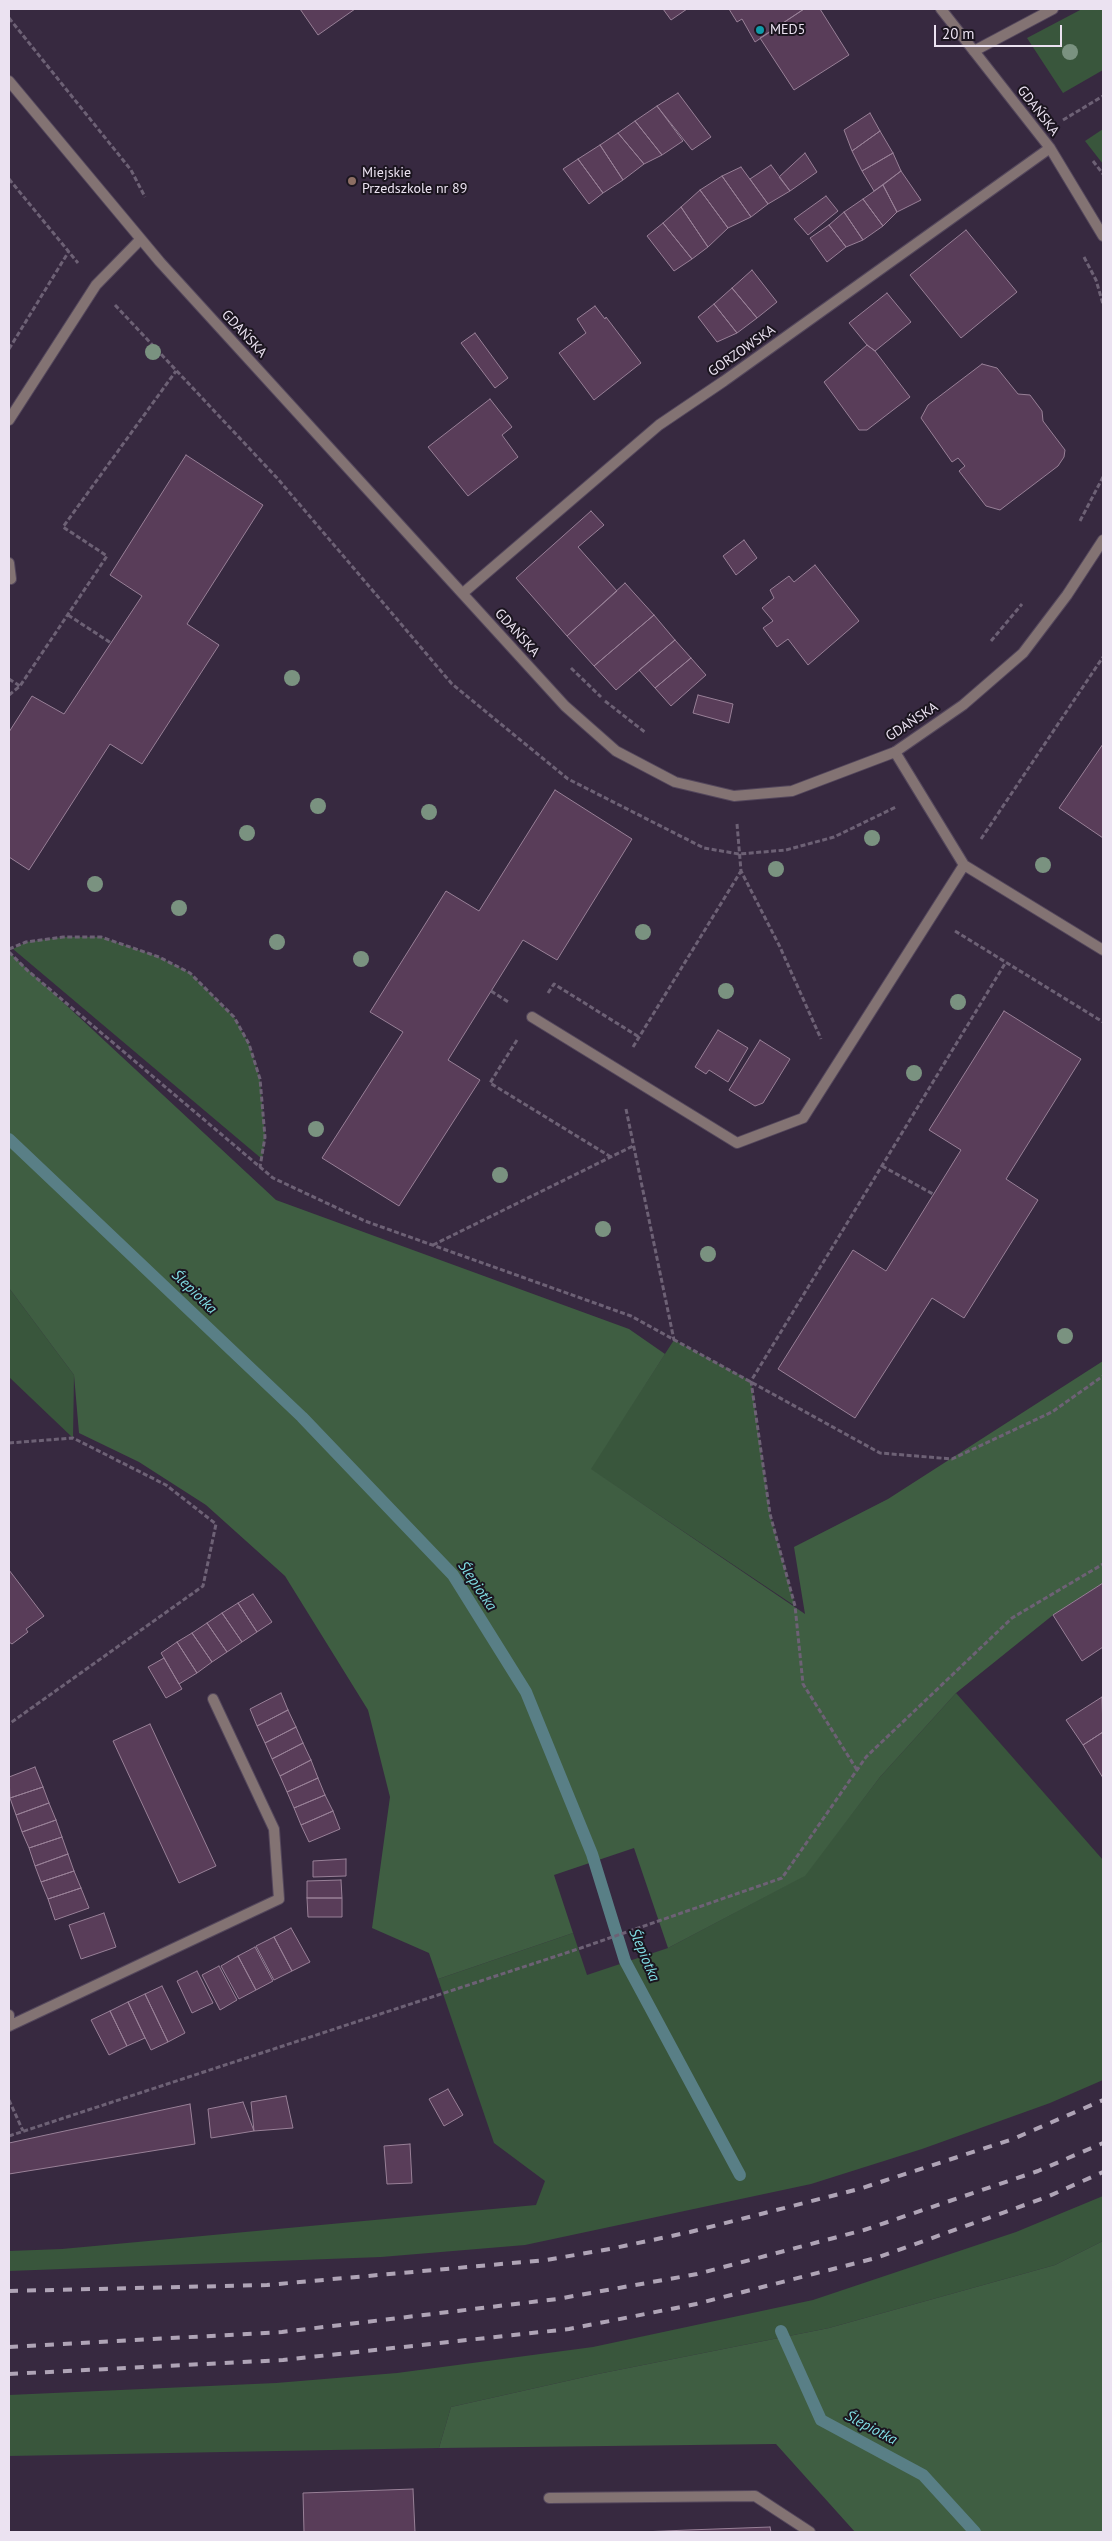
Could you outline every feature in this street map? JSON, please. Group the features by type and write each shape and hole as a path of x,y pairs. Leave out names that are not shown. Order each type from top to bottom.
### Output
{"street":[{"name":"GDAŃSKA","path":"942,9 1050,148 1101,225 1103,236"},
{"path":"974,51 1053,9"},
{"name":"GDAŃSKA","path":"9,81 140,240 565,706 616,751 675,782 734,796 792,791 895,752 962,705 1023,653 1067,595 1103,540"},
{"name":"GORZOWSKA","path":"463,593 658,425 724,381 1050,148"},
{"path":"9,420 96,285 140,240"},
{"path":"9,563 11,579"},
{"path":"895,752 964,864 1103,950"},
{"path":"532,1017 618,1072 737,1143 803,1118 964,864"},
{"path":"9,2015 9,2026 279,1899 274,1829 213,1698"},
{"path":"549,2498 755,2496 810,2532"}],"path":[{"path":"1063,121 1103,96"},
{"path":"9,349 69,252"},
{"path":"9,695 20,686 107,556 63,527 176,371 278,480 452,684 568,779 704,848 739,854 786,850 834,837 920,794"},
{"path":"68,615 111,643"},
{"path":"964,864 1103,657"},
{"path":"9,679 20,686"},
{"path":"734,796 741,871 780,947 834,1069"},
{"path":"674,1340 618,1072 741,871"},
{"path":"931,916 1103,1022"},
{"path":"260,1167 265,1137 260,1078 249,1044 234,1017 190,973 159,957 101,937 63,937 26,942 9,951 27,970 272,1178 365,1221 631,1316 880,1453 952,1460 1052,1412 1103,1376"},
{"path":"857,1770 803,1684 795,1606 770,1514 751,1381 1006,962"},
{"path":"433,1245 633,1146"},
{"path":"882,1166 933,1194"},
{"path":"9,1443 73,1438 166,1485 216,1524 202,1586 9,1724"},
{"path":"9,2136 659,1922 782,1878 866,1757 1012,1618 1103,1564"},
{"path":"9,2100 23,2131"}],"green space":[{"path":"1082,9 1103,9 1103,70 1063,93 1027,38"},
{"path":"1103,129 1103,164 1085,141"},
{"path":"63,937 101,937 159,957 190,973 234,1017 249,1044 260,1079 265,1137 262,1159 13,949 26,942"},
{"path":"9,952 276,1200 629,1329 665,1354 591,1469 805,1614 794,1547 888,1499 1103,1361 1103,1583 1053,1615 956,1693 880,1777 805,1876 668,1948 634,1848 554,1875 573,1933 438,1979 429,1953 372,1928 390,1797 368,1710 285,1576 206,1505 139,1462 79,1433 74,1375 9,1288"},
{"path":"9,1288 74,1375 73,1438 9,1377"},
{"path":"674,1340 751,1381 770,1514 795,1606 590,1469"},
{"path":"956,1693 1103,1860 1103,2080 1050,2103 922,2149 811,2184 525,2245 381,2257 9,2271 9,2251 62,2249 536,2205 545,2181 494,2143 438,1979 573,1933 587,1975 668,1948 804,1876 880,1777"},
{"path":"1103,2196 1103,2241 1055,2265 829,2328 598,2374 451,2407 439,2448 9,2456 9,2395 276,2383 397,2373 593,2347 813,2300 1016,2232"},
{"path":"1103,2241 1103,2532 855,2532 776,2444 439,2448 451,2407 598,2374 829,2328 1055,2265"}],"building":[{"path":"300,9 355,9 318,35"},
{"path":"663,9 687,9 671,20"},
{"name":"MED5","path":"729,9 804,9 755,42 742,19 737,22"},
{"path":"804,9 820,9 849,55 794,90 760,38"},
{"path":"678,93 711,137 692,150 657,106"},
{"path":"657,106 683,141 662,155 635,121"},
{"path":"870,113 880,131 852,151 844,130"},
{"path":"635,121 662,155 644,164 618,133"},
{"path":"880,131 893,153 862,171 852,151"},
{"path":"618,133 644,164 623,180 600,145"},
{"path":"600,145 623,180 603,193 578,159"},
{"path":"805,153 817,172 790,191 779,177"},
{"path":"893,153 901,171 874,191 862,171"},
{"path":"578,159 603,193 589,204 563,169"},
{"path":"771,165 790,191 768,204 750,179"},
{"path":"741,167 768,204 751,217 722,176"},
{"path":"901,171 921,200 897,212 883,185"},
{"path":"722,176 751,217 728,228 700,190"},
{"path":"883,185 897,212 883,226 863,199"},
{"path":"700,190 728,228 708,247 681,207"},
{"path":"826,196 838,211 808,235 794,219"},
{"path":"863,199 883,226 863,240 844,212"},
{"path":"681,207 708,247 692,259 663,223"},
{"path":"844,212 863,240 846,247 829,225"},
{"path":"663,223 692,259 674,271 647,236"},
{"path":"829,225 846,247 827,262 810,238"},
{"path":"966,230 1017,292 961,338 910,275"},
{"path":"752,270 777,302 757,318 732,288"},
{"path":"732,288 757,318 737,333 714,304"},
{"path":"887,293 911,322 875,351 867,345 849,323"},
{"path":"714,304 737,333 717,342 698,317"},
{"path":"595,306 605,319 606,317 641,363 594,400 559,353 586,333 577,319"},
{"path":"475,333 508,378 495,388 461,343"},
{"path":"867,345 875,351 910,397 867,430 859,430 824,382"},
{"path":"982,364 997,368 1018,394 1030,395 1042,411 1043,421 1065,450 1064,457 1058,466 1000,510 986,506 959,471 965,466 958,458 952,462 921,418 928,405"},
{"path":"490,399 512,427 502,435 518,457 468,496 428,447"},
{"path":"186,455 263,505 187,624 219,645 142,764 110,744 29,870 9,857 9,732 32,696 64,714 142,596 110,575"},
{"path":"591,511 604,525 578,547 617,591 567,636 516,578"},
{"path":"744,540 757,558 736,575 723,556"},
{"path":"815,565 859,621 808,665 788,639 777,647 763,628 773,621 762,608 774,598 770,590 789,576 794,582"},
{"path":"625,583 654,615 594,666 567,636"},
{"path":"654,615 675,640 616,690 594,666"},
{"path":"675,640 691,658 655,688 639,670"},
{"path":"691,658 706,675 671,706 655,688"},
{"path":"698,695 733,704 729,723 693,713"},
{"path":"1103,744 1103,838 1059,808"},
{"path":"555,790 632,839 557,960 523,940 448,1060 480,1080 399,1206 322,1158 403,1032 370,1012 446,891 479,911"},
{"path":"1004,1011 1081,1059 1006,1179 1038,1200 964,1318 932,1298 855,1418 778,1369 853,1250 886,1271 961,1150 929,1130"},
{"path":"718,1030 748,1048 728,1082 709,1070 706,1074 695,1067"},
{"path":"760,1040 790,1059 763,1103 755,1106 729,1090"},
{"path":"9,1570 44,1616 26,1629 28,1632 12,1644 9,1642"},
{"path":"1103,1583 1103,1647 1082,1661 1053,1615"},
{"path":"253,1594 272,1622 257,1632 238,1603"},
{"path":"238,1603 257,1632 242,1642 222,1613"},
{"path":"222,1613 242,1642 227,1652 207,1623"},
{"path":"207,1623 227,1652 212,1662 192,1633"},
{"path":"192,1633 212,1662 197,1673 177,1642"},
{"path":"177,1642 197,1673 179,1684 161,1653"},
{"path":"164,1658 182,1689 166,1698 148,1667"},
{"path":"281,1693 288,1710 257,1726 250,1709"},
{"path":"1102,1697 1103,1732 1083,1745 1066,1720"},
{"path":"288,1710 296,1727 265,1743 257,1726"},
{"path":"150,1724 216,1866 179,1883 113,1741"},
{"path":"296,1727 303,1743 272,1759 265,1743"},
{"path":"1103,1732 1103,1778 1083,1745"},
{"path":"303,1743 311,1760 280,1776 272,1759"},
{"path":"311,1760 318,1778 287,1792 280,1776"},
{"path":"35,1767 43,1787 10,1798 9,1777"},
{"path":"318,1778 325,1795 294,1808 287,1792"},
{"path":"43,1787 49,1803 16,1815 10,1798"},
{"path":"325,1795 333,1811 301,1825 294,1808"},
{"path":"49,1803 56,1820 22,1832 16,1815"},
{"path":"333,1811 340,1829 309,1842 301,1825"},
{"path":"56,1820 62,1837 29,1848 22,1832"},
{"path":"62,1837 68,1854 35,1866 29,1848"},
{"path":"68,1854 74,1871 41,1882 35,1866"},
{"path":"346,1859 346,1876 313,1877 313,1861"},
{"path":"74,1871 81,1888 48,1899 41,1882"},
{"path":"341,1880 342,1898 307,1898 307,1881"},
{"path":"81,1888 89,1908 55,1920 48,1899"},
{"path":"307,1898 342,1898 342,1917 308,1917"},
{"path":"104,1913 116,1947 81,1959 69,1925"},
{"path":"291,1928 310,1962 292,1971 274,1937"},
{"path":"274,1937 292,1971 274,1980 256,1946"},
{"path":"255,1947 273,1981 256,1990 238,1956"},
{"path":"238,1956 256,1990 239,1999 221,1966"},
{"path":"219,1966 237,2000 220,2010 202,1975"},
{"path":"197,1971 213,2003 192,2013 177,1981"},
{"path":"162,1986 185,2033 168,2042 145,1994"},
{"path":"145,1994 168,2042 151,2050 128,2002"},
{"path":"128,2002 145,2038 127,2046 110,2011"},
{"path":"110,2011 127,2046 109,2055 91,2020"},
{"path":"448,2089 463,2115 444,2126 429,2099"},
{"path":"286,2096 293,2128 254,2131 251,2102"},
{"path":"243,2102 254,2131 211,2138 208,2109"},
{"path":"190,2104 195,2144 9,2174 9,2143"},
{"path":"410,2144 412,2183 387,2184 384,2146"},
{"path":"413,2489 415,2532 304,2532 303,2493"},
{"path":"770,2527 771,2532 641,2532 688,2530"}],"waterway":[{"name":"Ślepiotka","path":"9,1139 302,1417 453,1575 526,1692 592,1854 625,1961 740,2175"},
{"name":"Ślepiotka","path":"781,2331 821,2420 923,2475 975,2532"}],"railway":[{"path":"9,2291 267,2285 546,2260 610,2249 690,2232 859,2189 1013,2139 1103,2100"},
{"path":"9,2347 282,2332 557,2299 697,2274 864,2230 1038,2171 1103,2143"},
{"path":"9,2374 283,2360 569,2329 696,2304 876,2258 1047,2197 1103,2172"}],"place":[{"name":"MED5","path":"760,30"},
{"name":"Miejskie Przedszkole nr 89","path":"352,181"}]}
